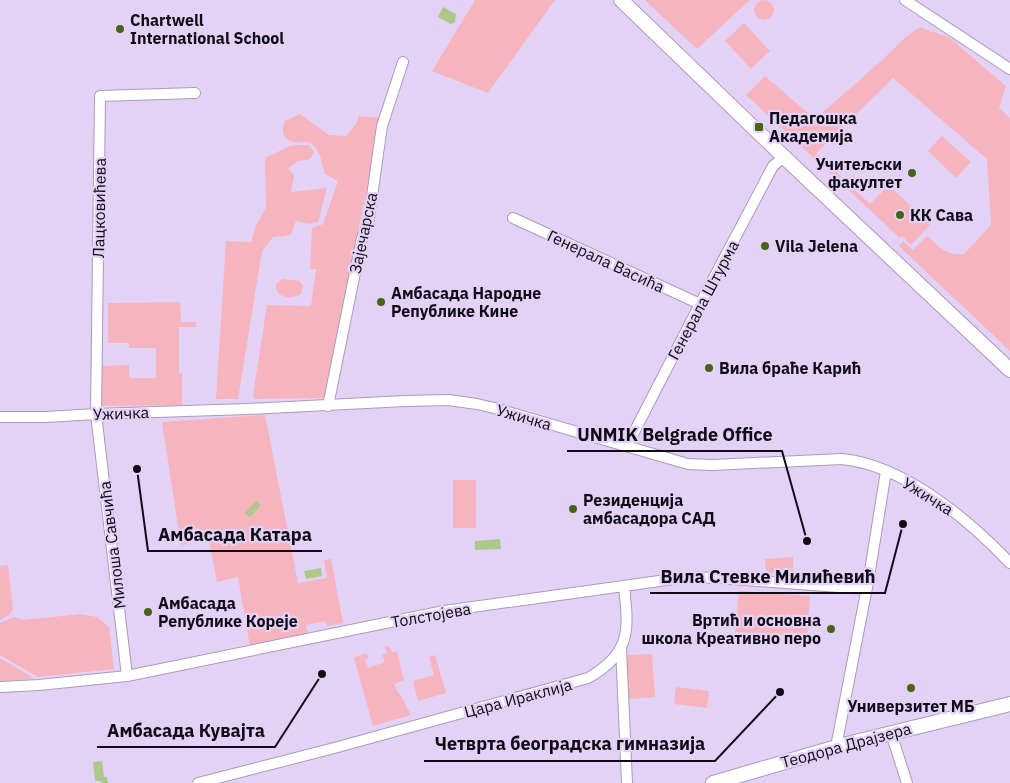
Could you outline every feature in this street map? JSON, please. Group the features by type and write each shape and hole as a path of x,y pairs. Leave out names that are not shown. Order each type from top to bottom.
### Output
{"main road":[{"path":"621,0 784,158 1010,370"},
{"name":"Теодора Драјзера","path":"713,783 836,747 1010,704"}],"street":[{"path":"905,0 1010,69"},
{"name":"Зајечарска","path":"328,406 362,238 368,224 382,126 403,62"},
{"name":"Лацковићева","path":"96,414 100,96 194,93"},
{"name":"Генерала Штурма","path":"627,446 773,166 784,158"},
{"name":"Генерала Васића","path":"513,218 700,304"},
{"name":"Ужичка","path":"0,416 46,417 328,406 405,401 461,401 494,408 676,461 700,465 842,459 864,462 886,471 925,492 957,514 1010,563"},
{"name":"Милоша Савчића","path":"96,414 127,676"},
{"path":"836,747 886,471"},
{"name":"Толстојева","path":"0,687 127,676 444,611 698,577 866,589"},
{"name":"Цара Ираклија","path":"198,783 581,681 606,665 621,647 627,632 628,619 624,586"},
{"path":"621,647 626,783"},
{"path":"891,733 907,783"}],"shaded area":[{"path":"475,0 555,0 488,93 432,71"},
{"path":"645,0 750,0 697,49"},
{"path":"760,0 768,0 774,6 774,14 768,20 760,20 754,14 754,6"},
{"path":"443,7 456,14 455,22 451,24 438,17"},
{"path":"744,23 770,51 751,69 725,41"},
{"path":"920,27 950,38 1006,86 999,108 1010,118 1010,351 899,246 903,241 913,250 927,236 948,252 964,254 991,225 987,159 893,78 816,153 870,204 889,185 930,225 911,245 902,236 900,238 746,95 765,76 815,119 906,37"},
{"path":"300,114 329,135 346,136 356,124 359,116 380,118 327,398 254,399 253,395 267,305 311,306 316,269 310,269 312,228 323,224 338,181 325,174 320,157 313,145 306,142 290,141 285,137 283,128 285,121"},
{"path":"942,136 971,162 956,178 928,151"},
{"path":"309,145 314,152 310,159 298,161 288,168 294,175 291,192 327,188 318,222 309,224 296,221 291,235 273,237 262,251 238,399 216,399 226,241 251,242 256,226 266,208 265,158 290,146"},
{"path":"283,279 299,281 303,286 301,294 293,297 281,295 276,289 276,284"},
{"path":"180,302 181,322 196,322 196,327 179,327 179,373 182,373 182,405 101,406 101,366 129,365 129,378 156,378 156,348 129,348 129,343 108,343 108,303"},
{"path":"265,415 298,583 327,578 324,560 331,559 343,623 327,626 326,621 306,625 308,634 250,647 238,577 217,582 209,539 181,545 162,422"},
{"path":"453,480 476,480 476,528 453,528"},
{"path":"256,501 261,505 250,517 245,513"},
{"path":"500,539 501,549 475,550 475,541"},
{"path":"793,557 793,571 766,573 765,559"},
{"path":"8,565 13,610 9,615 0,620 0,566"},
{"path":"321,568 322,576 306,579 304,571"},
{"path":"739,591 810,596 807,637 735,632"},
{"path":"81,614 97,617 109,627 114,669 38,677 0,655 0,623 14,617 23,620"},
{"path":"388,646 392,652 397,651 404,680 394,684 411,715 373,726 354,658 366,653 369,658 365,660 368,668 385,662 382,655 388,653 385,647"},
{"path":"652,654 655,697 629,699 626,655"},
{"path":"435,655 446,693 418,701 413,681 434,675 429,657"},
{"path":"0,658 32,677 31,679 0,681"},
{"path":"676,687 709,691 707,708 674,704"},
{"path":"102,761 104,777 107,777 108,783 95,781 93,762"}],"place":[{"name":"Chartwell International School","path":"120,29"},
{"name":"Педагошка Академија","path":"759,127"},
{"name":"Учитељски факултет","path":"912,173"},
{"name":"КК Сава","path":"900,215"},
{"name":"Vila Jelena","path":"765,246"},
{"name":"Амбасада Народне Републике Кине","path":"381,302"},
{"name":"Вила браће Карић","path":"709,368"},
{"name":"Амбасада Катара","path":"137,469"},
{"name":"Резиденција амбасадора САД","path":"573,509"},
{"name":"Вила Стевке Милићевић","path":"903,524"},
{"name":"UNMIK Belgrade Office","path":"807,541"},
{"name":"Амбасада Републике Кореје","path":"148,612"},
{"name":"Вртић и основна школа Креативно перо","path":"831,629"},
{"name":"Амбасада Кувајта","path":"322,674"},
{"name":"Универзитет МБ","path":"911,688"},
{"name":"Четврта београдска гимназија","path":"780,692"}]}
